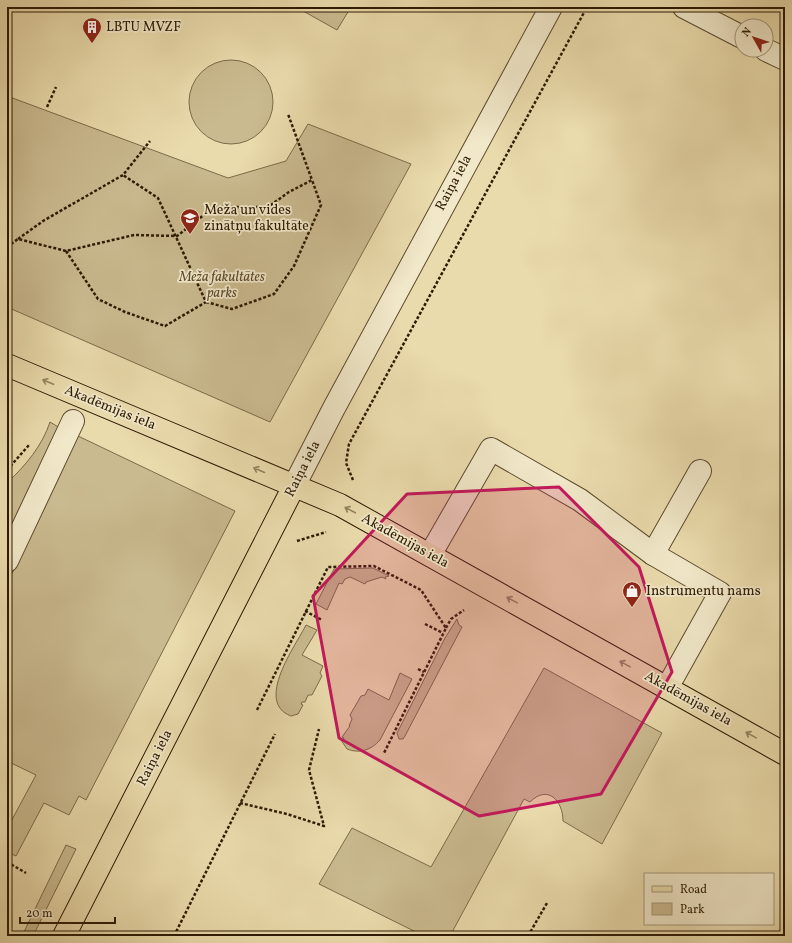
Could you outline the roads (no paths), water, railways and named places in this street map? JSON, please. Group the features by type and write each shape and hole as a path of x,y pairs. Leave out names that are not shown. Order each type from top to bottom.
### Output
{"main road":[{"name":"Akadēmijas iela","path":"7,365 350,510 785,754"},
{"name":"Raiņa iela","path":"64,936 294,486"}],"street":[{"name":"Raiņa iela","path":"294,486 334,408 550,7"},
{"path":"684,7 734,33"},
{"path":"774,54 785,59"},
{"path":"7,561 73,421"},
{"path":"430,555 491,449 580,500 653,554 720,593 667,688"},
{"path":"653,554 700,471"}],"place":[{"name":"LBTU MVZF","path":"92,44"},
{"name":"Meža un vides zinātņu fakultāte","path":"190,235"},
{"name":"Instrumentu nams","path":"632,608"}],"park label":[{"name":"Meža fakultātes parks","path":"222,286"}]}
